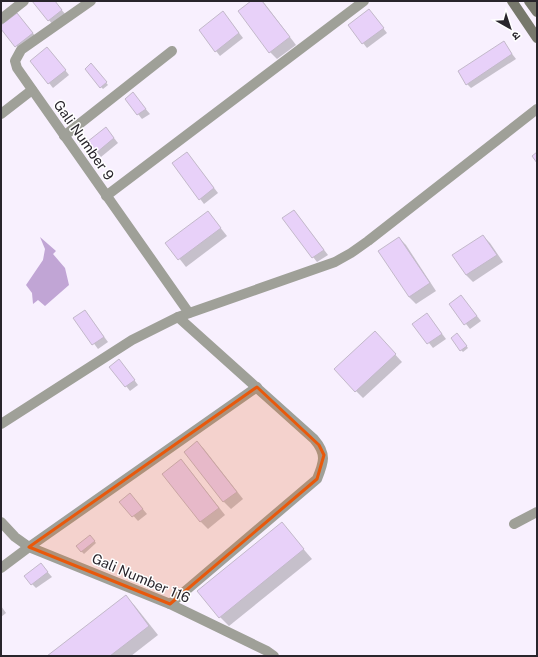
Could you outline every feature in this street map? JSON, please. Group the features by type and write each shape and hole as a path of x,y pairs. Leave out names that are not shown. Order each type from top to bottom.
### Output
{"main road":[{"path":"512,1 537,38"},
{"path":"529,1 537,12"}],"street":[{"path":"1,19 24,1"},
{"name":"Gali Number 9","path":"91,1 21,50 15,61 17,68 189,313"},
{"path":"106,196 364,1"},
{"path":"64,136 172,51"},
{"path":"1,114 32,90"},
{"path":"1,424 132,340 178,317 335,262 351,253 537,109"},
{"path":"170,604 317,479 324,455 320,445 178,317"},
{"path":"1,568 257,388"},
{"path":"514,524 537,512"},
{"name":"Gali Number 116","path":"1,522 15,537 29,547 170,604 267,651 274,656"}],"highlighted area":[{"path":"257,387 319,445 324,455 317,479 170,604 29,547"}],"shaded area":[{"path":"40,237 56,251 53,254 65,268 69,285 45,306 38,300 33,304 32,293 26,285 43,260 45,249"}],"building":[{"path":"32,1 55,1 62,10 48,21"},
{"path":"251,1 262,1 290,37 269,53 238,11"},
{"path":"369,9 384,28 362,44 348,25"},
{"path":"223,11 239,33 215,52 199,30"},
{"path":"17,13 33,33 15,47 1,29 1,25"},
{"path":"504,41 512,54 466,85 458,71"},
{"path":"47,47 66,70 48,84 30,61"},
{"path":"91,63 107,82 100,88 85,69"},
{"path":"133,92 146,109 137,115 125,99"},
{"path":"106,127 114,138 96,153 87,142"},
{"path":"187,152 214,188 199,200 172,163"},
{"path":"537,152 537,163 532,156"},
{"path":"294,210 324,250 312,258 282,218"},
{"path":"208,211 221,228 178,260 165,243"},
{"path":"483,235 497,255 466,275 452,255"},
{"path":"399,237 430,283 409,297 378,251"},
{"path":"461,295 477,316 464,325 449,304"},
{"path":"85,310 104,337 92,345 73,318"},
{"path":"427,313 442,334 427,344 412,324"},
{"path":"375,331 396,354 355,392 334,369"},
{"path":"457,333 467,346 460,351 451,338"},
{"path":"119,359 135,380 125,387 109,367"},
{"path":"197,441 237,492 223,502 184,452"},
{"path":"181,459 219,508 200,522 162,474"},
{"path":"130,493 143,509 132,517 119,502"},
{"path":"282,522 304,549 219,618 197,591"},
{"path":"90,535 95,541 81,552 76,546"},
{"path":"41,563 48,572 31,585 24,576"},
{"path":"126,595 149,626 110,656 47,656"}]}
